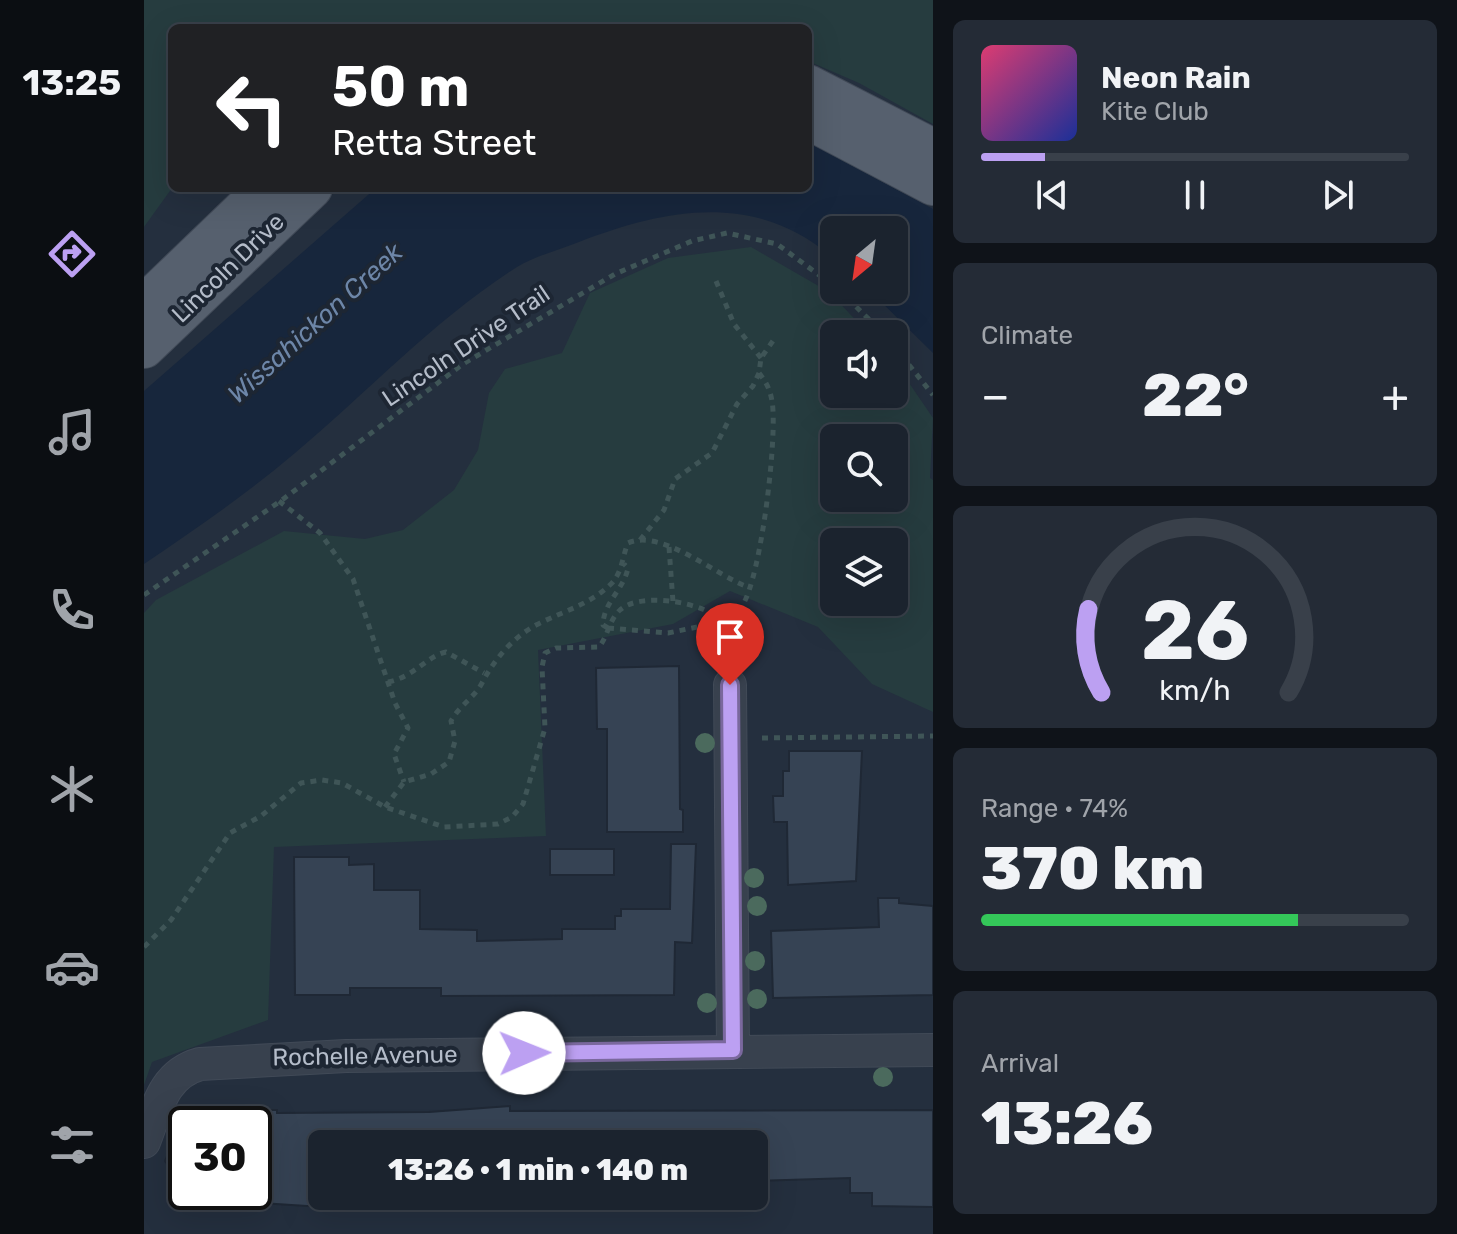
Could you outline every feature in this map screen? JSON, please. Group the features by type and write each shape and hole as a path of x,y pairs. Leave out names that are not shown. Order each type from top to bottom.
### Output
{"main road":[{"path":"812,87 933,149"},
{"path":"812,121 933,185"},
{"name":"Lincoln Drive","path":"144,305 262,192"},
{"name":"Lincoln Drive","path":"144,348 308,192"}],"street":[{"path":"723,676 733,1050"},
{"name":"Rochelle Avenue","path":"144,1142 162,1096 182,1069 269,1058 733,1050 933,1050"}],"path":[{"name":"Lincoln Drive Trail","path":"144,595 279,501 410,402 519,328 615,274 692,241 727,233 761,238 799,257 820,274"},
{"path":"716,281 734,324 761,358"},
{"path":"853,304 870,320"},
{"path":"639,540 664,510 675,479 712,453 737,404 753,386 761,358 775,338"},
{"path":"908,364 933,395"},
{"path":"710,633 744,604 768,502 773,427 767,383 759,373"},
{"path":"279,501 294,515 314,526 341,561 363,604 388,682 408,728 394,754 404,782"},
{"path":"385,807 404,782 431,774 449,762 455,741 451,721 462,702 482,683 484,673 518,637 534,626 588,603 612,582 624,563 628,543 639,540 668,546 728,580 748,587"},
{"path":"668,546 673,602"},
{"path":"624,563 628,568 624,580 603,617 603,625 668,633 702,626 710,633 716,646 723,676"},
{"path":"144,947 171,920 230,833 261,816 301,783 322,780 342,783 385,807 444,827 498,824 512,817 523,804 545,728 542,667 545,653 556,648 599,647 617,612 638,600 673,602 711,611 724,624"},
{"path":"388,682 406,678 432,658 446,652 484,673"},
{"path":"762,738 933,736"}],"green space":[{"path":"144,0 933,0 933,124 859,83 812,63 812,24 168,24 169,192 144,227"},
{"path":"751,247 820,287 820,304 840,304 856,320 820,320 820,408 908,408 908,381 933,418 930,478 933,480 933,712 872,684 818,627 730,591 673,624 538,650 546,836 274,847 268,1020 152,1062 144,1085 144,613 156,600 284,531 365,539 403,530 454,490 478,450 489,393 505,369 562,353 590,293 668,258"}],"water":[{"name":"Wissahickon Creek","path":"812,144 933,209 933,353 908,328 908,320 899,320 883,304 908,304 908,216 820,216 820,248 805,237 774,223 743,215 711,212 645,221 531,260 487,287 430,332 277,468 144,564 144,391 371,192 812,192"}],"building":[{"path":"679,666 680,809 683,810 683,832 607,832 607,729 597,729 596,668"},
{"path":"789,751 862,751 856,881 788,885 787,822 774,822 773,796 783,796 783,771 789,771"},
{"path":"671,844 696,844 692,943 675,942 674,995 441,996 441,988 350,988 350,995 295,995 294,857 349,857 349,865 374,864 374,890 420,890 420,929 477,930 477,941 562,939 562,929 615,929 615,916 621,916 621,909 670,909"},
{"path":"550,849 614,849 614,875 550,875"},
{"path":"878,898 899,898 899,903 933,906 933,995 773,998 771,931 879,927"},
{"path":"510,1106 510,1111 933,1110 933,1207 872,1206 872,1193 850,1193 850,1178 768,1181 768,1130 308,1130 308,1206 272,1204 272,1110 277,1110 277,1113 429,1112"}],"route":[{"path":"524,1053 733,1050 730,685"}]}
